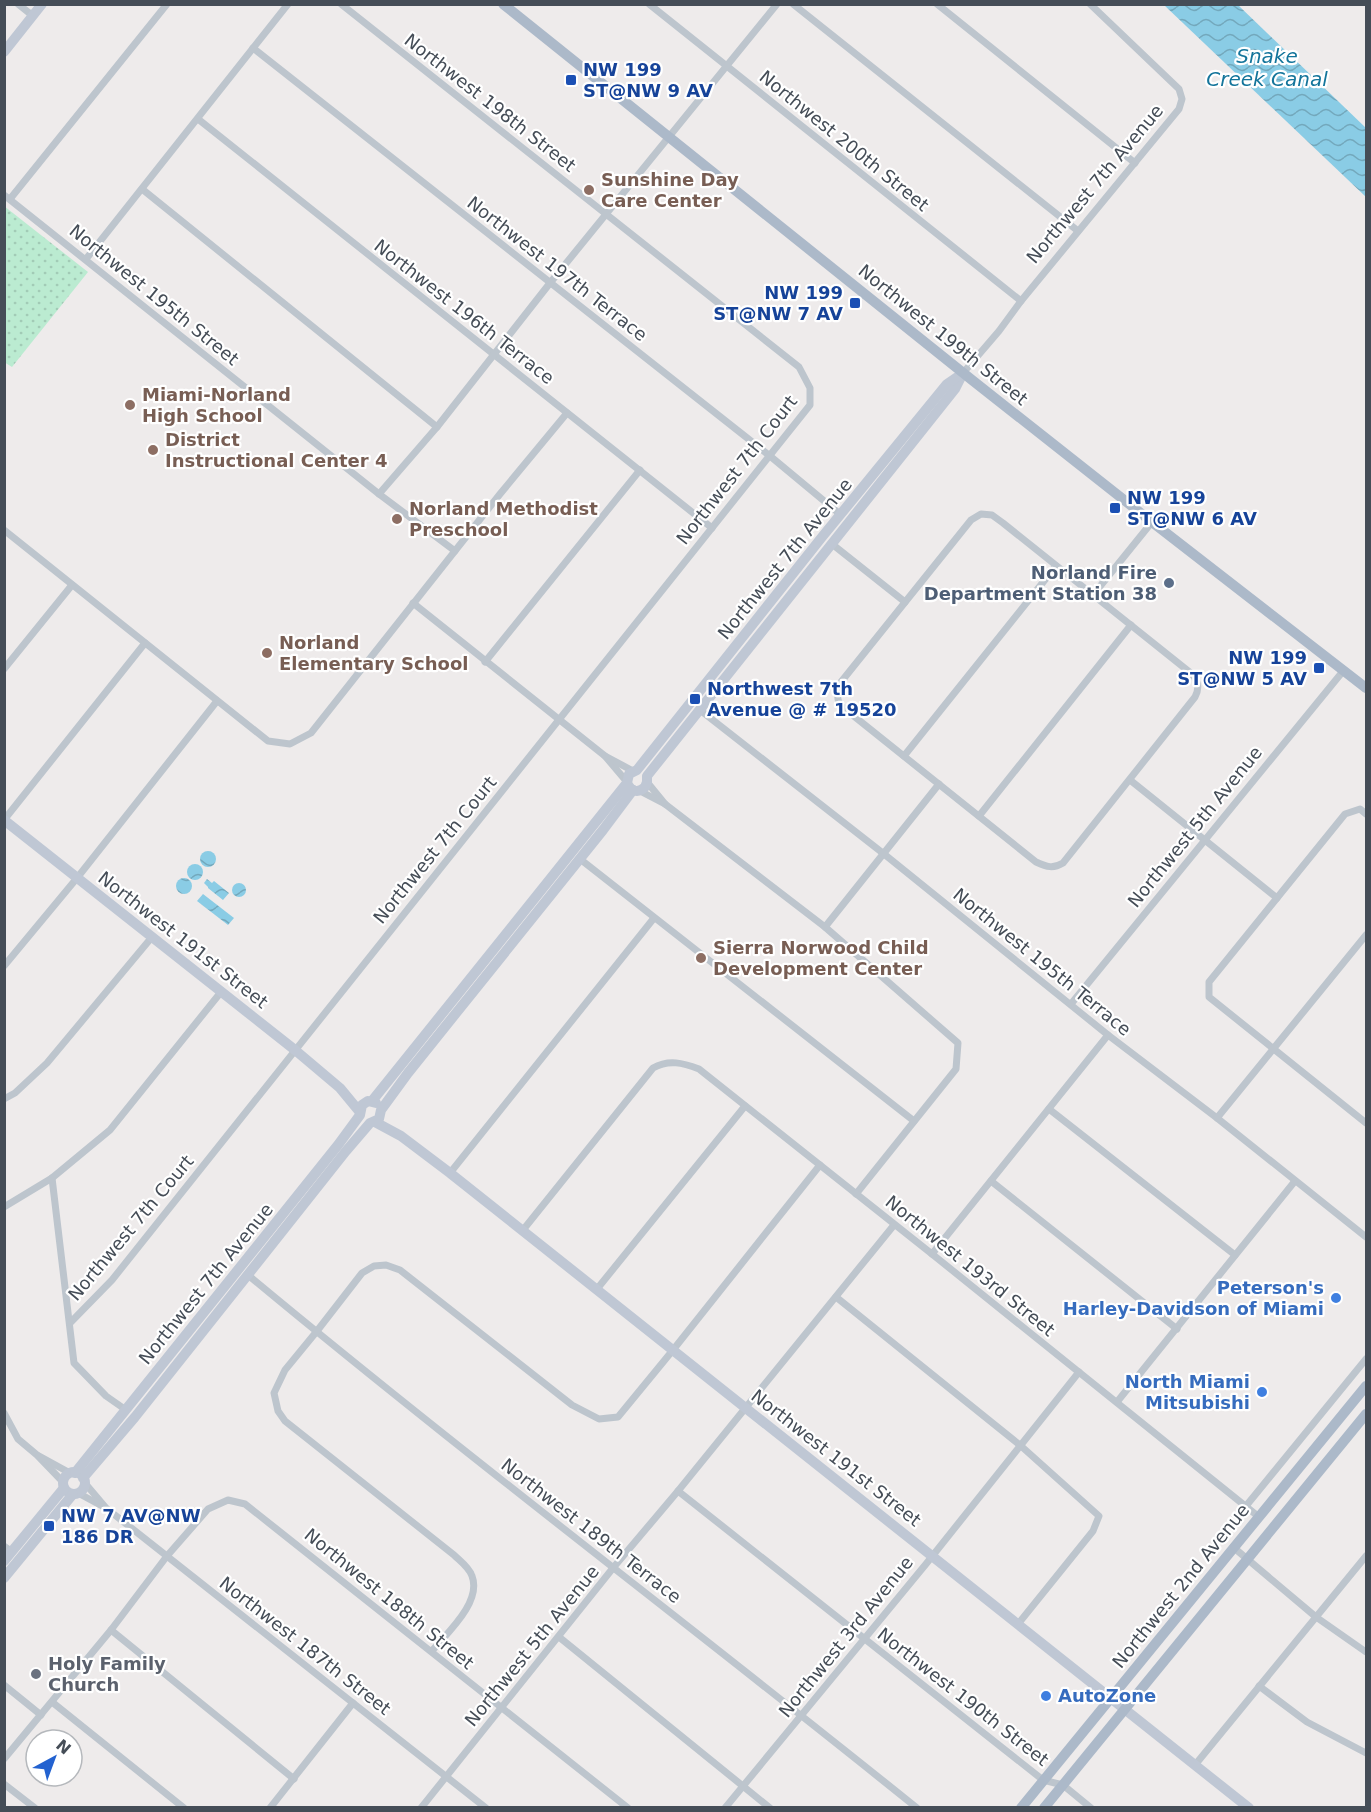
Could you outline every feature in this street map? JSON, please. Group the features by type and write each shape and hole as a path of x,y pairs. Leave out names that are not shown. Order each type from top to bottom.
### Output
{"main road":[{"name":"Northwest 199th Street","path":"503,4 1152,522 1366,688"},
{"name":"Northwest 2nd Avenue","path":"1021,1808 1366,1386"},
{"name":"Northwest 2nd Avenue","path":"1044,1808 1366,1414"}],"street":[{"path":"18,4 33,16"},
{"path":"4,52 42,4"},
{"path":"7,197 167,4"},
{"path":"86,259 288,4"},
{"name":"Northwest 198th Street","path":"341,4 799,367 810,388"},
{"name":"Northwest 200th Street","path":"649,4 1021,301"},
{"path":"379,494 437,426 606,213 777,4"},
{"path":"794,4 1078,231"},
{"path":"937,4 1135,163"},
{"name":"Northwest 7th Avenue","path":"7,1553 135,1417 377,1117 408,1073 580,859 636,781 841,514 947,384 963,372 999,331 1021,301 1179,109 1182,99 1179,89 1090,4"},
{"name":"Northwest 197th Terrace","path":"253,48 771,456 841,514"},
{"name":"Northwest 196th Terrace","path":"198,119 712,528"},
{"path":"142,189 437,426"},
{"name":"Northwest 195th Street","path":"7,197 455,552"},
{"name":"Northwest 7th Avenue","path":"4,1578 126,1410 288,1208 364,1107 565,862 700,710 955,389 963,372"},
{"name":"Northwest 7th Court","path":"70,1323 112,1280 771,456 810,405 810,388"},
{"path":"4,530 268,741 291,744 311,733 567,413"},
{"path":"485,662 640,470"},
{"path":"981,514 992,515 1056,566 1192,674 1198,686 1196,697 1064,863 1057,867 1048,867 1036,862 840,705 837,692 841,682 971,520 981,514"},
{"path":"1093,595 1152,522"},
{"path":"832,544 905,602"},
{"path":"904,756 1056,566"},
{"path":"4,669 72,585"},
{"path":"413,605 825,927 958,1043 956,1069 856,1194"},
{"path":"978,816 1131,625"},
{"path":"5,820 145,643"},
{"name":"Northwest 5th Avenue","path":"1071,1004 1344,670"},
{"path":"4,966 218,701"},
{"name":"Northwest 195th Terrace","path":"700,710 1366,1237"},
{"path":"605,756 665,804"},
{"path":"1130,780 1278,898"},
{"path":"825,927 939,784"},
{"path":"1366,814 1360,808 1345,814 1209,982 1209,997 1366,1123"},
{"name":"Northwest 191st Street","path":"5,820 364,1107"},
{"path":"580,859 914,1121"},
{"path":"450,1173 654,918"},
{"path":"1217,1118 1366,935"},
{"path":"4,1099 15,1094 47,1063 152,937"},
{"path":"4,1207 52,1178 110,1130 221,992"},
{"path":"932,1254 1108,1035"},
{"name":"Northwest 193rd Street","path":"523,1230 654,1068 661,1064 680,1062 699,1069 1259,1516"},
{"path":"379,1105 377,1117 364,1121 364,1107 379,1105"},
{"path":"597,1289 745,1106"},
{"path":"1049,1109 1235,1255"},
{"name":"Northwest 191st Street","path":"377,1117 523,1230 1249,1808"},
{"path":"432,1651 470,1604 474,1586 469,1569 285,1421 278,1411 274,1393 285,1370 362,1273 374,1266 387,1265 400,1270 572,1405 599,1419 618,1417 820,1165"},
{"path":"52,1178 74,1363 106,1396 126,1410"},
{"path":"991,1181 1177,1329"},
{"path":"1116,1402 1295,1181"},
{"name":"Northwest 5th Avenue","path":"421,1808 894,1225"},
{"name":"Northwest 189th Terrace","path":"248,1275 613,1569 802,1715 917,1808"},
{"path":"836,1297 1021,1446 1099,1516 1093,1531 1018,1624"},
{"path":"1246,1506 1366,1359"},
{"name":"Northwest 3rd Avenue","path":"725,1808 865,1639 1079,1372"},
{"path":"4,1413 18,1438 106,1508"},
{"path":"37,1455 74,1483 95,1503 106,1508"},
{"name":"Northwest 190th Street","path":"678,1491 1043,1780 1063,1785 1091,1808"},
{"name":"Northwest 188th Street","path":"167,1556 208,1509 228,1500 245,1504 628,1808"},
{"name":"Northwest 187th Street","path":"106,1508 486,1808"},
{"path":"1233,1547 1316,1617 1366,1652"},
{"path":"4,1759 111,1630 167,1556"},
{"path":"1195,1765 1366,1556"},
{"path":"111,1630 294,1779"},
{"path":"559,1637 770,1808"},
{"path":"4,1685 41,1714"},
{"path":"1259,1686 1307,1722 1366,1753"},
{"path":"52,1702 184,1808"},
{"path":"270,1808 353,1703"},
{"path":"4,1784 35,1808"}],"green space":[{"path":"4,206 88,272 12,367 4,362"}],"water":[{"name":"Snake Creek Canal","path":"1164,5 1238,5 1366,128 1366,197"},
{"path":"205,851 211,851 216,859 214,865 205,867 200,862 200,856"},
{"path":"192,864 198,864 203,872 201,878 192,880 187,875 187,869"},
{"path":"184,878 190,880 192,886 190,892 184,894 178,892 176,886 178,880"},
{"path":"207,879 212,883 214,881 229,893 223,900 204,883"},
{"path":"239,883 244,885 246,890 244,895 239,897 234,895 232,890 234,885"},
{"path":"203,894 234,918 228,925 197,901"}],"place":[{"name":"NW 199 ST@NW 9 AV","path":"571,80"},
{"name":"Sunshine Day Care Center","path":"589,190"},
{"name":"NW 199 ST@NW 7 AV","path":"855,303"},
{"name":"Miami-Norland High School","path":"130,405"},
{"name":"District Instructional Center 4","path":"153,450"},
{"name":"NW 199 ST@NW 6 AV","path":"1115,508"},
{"name":"Norland Methodist Preschool","path":"397,519"},
{"name":"Norland Fire Department Station 38","path":"1169,583"},
{"name":"Norland Elementary School","path":"267,653"},
{"name":"NW 199 ST@NW 5 AV","path":"1319,668"},
{"name":"Northwest 7th Avenue @ # 19520","path":"695,699"},
{"name":"Sierra Norwood Child Development Center","path":"701,958"},
{"name":"Peterson's Harley-Davidson of Miami","path":"1336,1298"},
{"name":"North Miami Mitsubishi","path":"1262,1392"},
{"name":"NW 7 AV@NW 186 DR","path":"49,1526"},
{"name":"Holy Family Church","path":"36,1674"},
{"name":"AutoZone","path":"1046,1696"}]}
